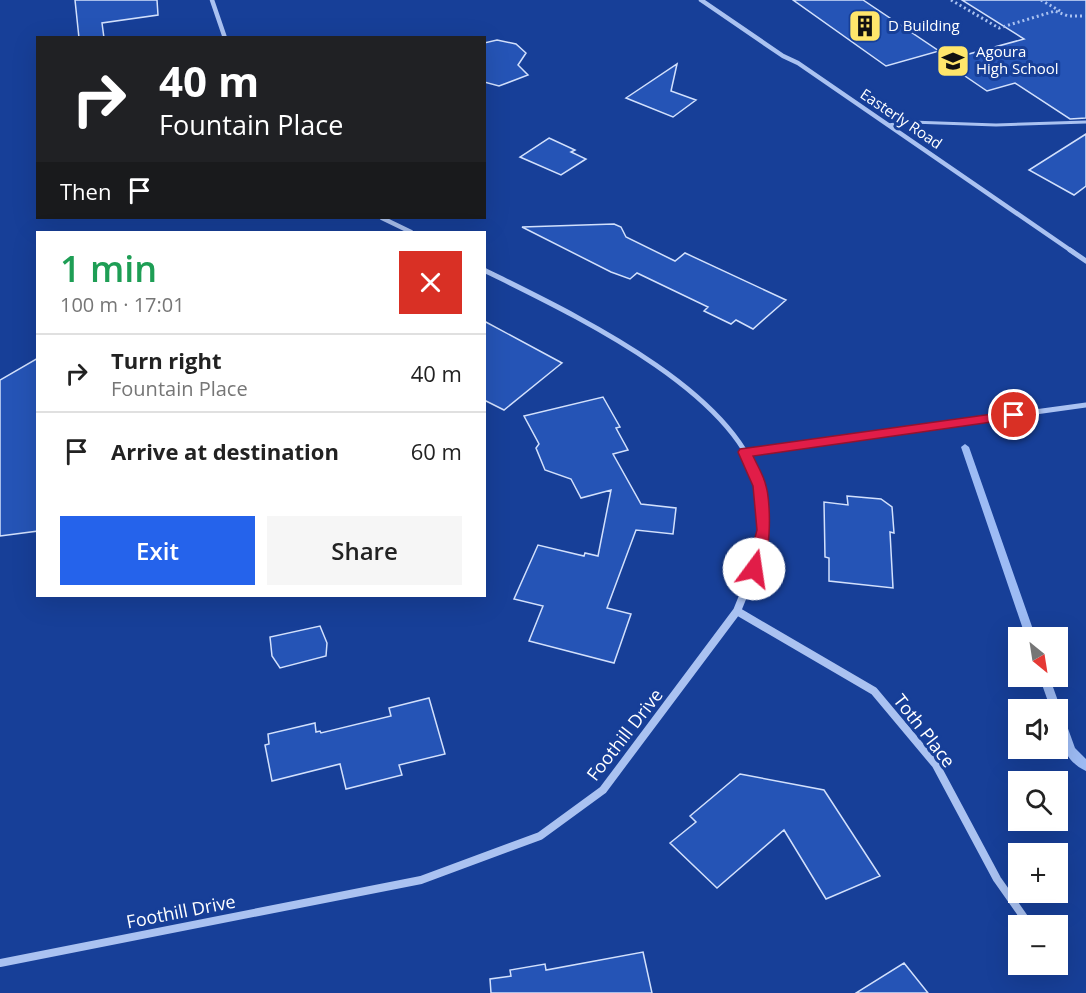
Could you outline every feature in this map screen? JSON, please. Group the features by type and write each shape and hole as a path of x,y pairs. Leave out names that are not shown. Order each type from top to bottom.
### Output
{"street":[{"path":"212,0 224,36"},
{"name":"Easterly Road","path":"701,0 1086,261"},
{"path":"384,219 409,231"},
{"name":"Foothill Drive","path":"0,963 421,880 540,836 603,790 737,611 754,569 764,530 760,486 745,452 725,425 680,382 601,329 486,271"},
{"path":"745,452 1086,405"},
{"name":"Toth Place","path":"737,611 874,691 936,765 997,879 1022,915"}],"lane":[{"path":"888,125 911,122 996,124 1086,122"}],"path":[{"path":"951,0 999,28 1055,11 1068,16 1086,16"},
{"path":"1041,0 1068,16"}],"building":[{"path":"75,0 157,0 158,15 102,23 104,36 79,36"},
{"name":"D Building","path":"793,0 863,0 939,51 886,66"},
{"path":"962,0 1086,0 1086,118 1070,119 1015,83 987,91 943,61 1024,39"},
{"path":"497,40 516,44 526,53 518,65 528,75 499,86 486,83 486,43"},
{"path":"677,64 671,91 696,100 673,117 626,98"},
{"path":"1086,134 1086,186 1074,195 1029,170"},
{"path":"549,138 575,150 571,152 586,159 561,175 520,157"},
{"path":"614,224 621,227 626,237 675,261 685,253 786,300 753,329 736,320 731,324 704,311 708,307 637,273 630,279 611,272 522,227"},
{"path":"486,322 562,363 504,410 486,401"},
{"path":"36,359 36,531 0,536 0,380"},
{"path":"603,397 620,427 616,428 628,450 613,454 641,504 676,508 673,534 636,530 607,608 631,614 614,663 529,641 543,606 514,599 538,545 584,556 585,553 598,556 611,490 581,498 571,479 545,470 536,448 539,444 524,416"},
{"path":"847,496 881,499 892,507 894,533 890,532 893,588 829,581 829,558 825,557 824,502 848,505"},
{"path":"320,626 327,643 326,656 280,668 272,656 270,637"},
{"path":"429,698 445,754 399,765 402,775 346,789 340,764 272,781 265,745 269,744 268,734 315,723 316,732 321,733 391,716 389,708"},
{"path":"740,774 824,790 880,876 826,899 784,830 717,888 670,843 696,822 690,816"},
{"path":"643,952 652,993 491,993 490,979 511,976 510,970 545,964 546,970"},
{"path":"904,963 928,993 856,993"}],"waterway":[{"path":"965,447 1027,627"},
{"path":"1048,687 1052,699"},
{"path":"1068,745 1070,751 1086,766"}],"place":[{"name":"D Building","path":"865,26"},
{"name":"Agoura High School","path":"953,61"}],"route":[{"path":"754,569 764,530 760,486 745,452 1014,415"}]}
